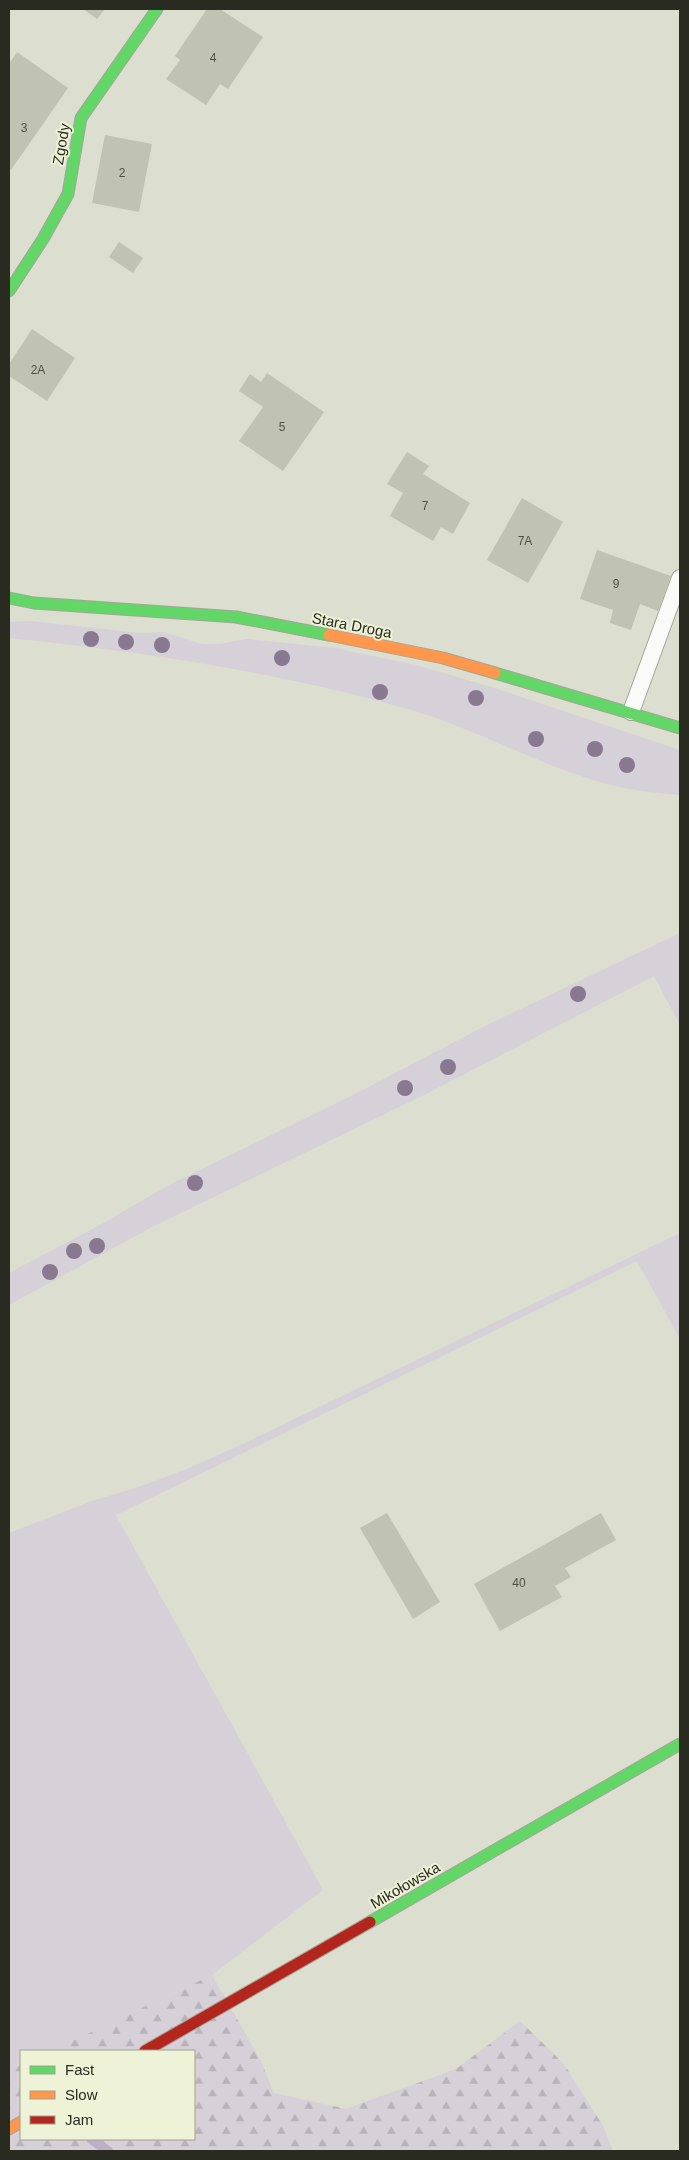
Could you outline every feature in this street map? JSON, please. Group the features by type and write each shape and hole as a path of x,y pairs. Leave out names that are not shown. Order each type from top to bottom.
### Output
{"street":[{"name":"Zgody","path":"9,291 43,239 68,194 81,118 157,9"},
{"name":"Stara Droga","path":"9,598 34,603 236,617 443,658 680,728"},
{"name":"Mikołowska","path":"147,2050 680,1744"},
{"path":"9,2129 20,2123"}],"lane":[{"path":"630,712 680,578"}],"green space":[{"path":"30,621 140,633 163,632 202,644 220,644 246,639 335,648 416,665 495,688 680,750 680,795 631,789 597,781 543,762 438,719 411,710 312,685 262,674 161,657 9,638 9,622"},
{"path":"680,933 680,1025 654,976 428,1093 152,1227 9,1305 9,1273 100,1225 169,1185 355,1094 485,1026"},
{"path":"680,1233 680,1339 637,1261 116,1515 323,1890 212,1975 53,2050 20,2050 20,2065 9,2069 9,1533 92,1501 136,1488 187,1469 247,1442"},
{"path":"212,1975 261,2061 274,2093 346,2109 456,2069 520,2021 564,2064 603,2126 613,2151 9,2151 9,2069 20,2065 20,2140 195,2140 195,2050 53,2050"}],"building":[{"path":"83,9 105,9 97,19"},
{"path":"207,9 220,9 263,37 228,89 220,84 206,105 166,79 180,60 175,56"},
{"path":"17,52 68,88 11,170 9,169 9,64"},
{"path":"105,135 152,144 139,212 92,203"},
{"path":"119,242 143,258 133,273 109,257"},
{"path":"32,329 75,358 47,401 9,376 9,364"},
{"path":"267,373 324,412 283,471 239,441 263,407 239,391 250,374 261,382"},
{"path":"407,452 429,466 423,474 470,503 453,534 441,527 433,541 390,516 403,493 387,484"},
{"path":"522,498 563,522 528,583 487,560"},
{"path":"597,550 671,576 658,611 640,604 631,630 610,623 613,610 580,599"},
{"path":"387,1513 440,1602 413,1619 360,1528"},
{"path":"601,1513 616,1540 565,1568 571,1577 555,1586 562,1597 500,1631 474,1584"}],"waterway":[{"path":"92,2140 108,2151"}],"traffic: fast":[{"path":"9,291 43,239 68,194 81,118 157,9"},
{"path":"9,598 34,603 236,617 329,635"},
{"path":"495,673 680,728"},
{"path":"370,1922 680,1744"}],"traffic: slow":[{"path":"329,635 443,658 495,673"},
{"path":"9,2129 20,2123"}],"traffic: jam":[{"path":"147,2050 370,1922"}]}
